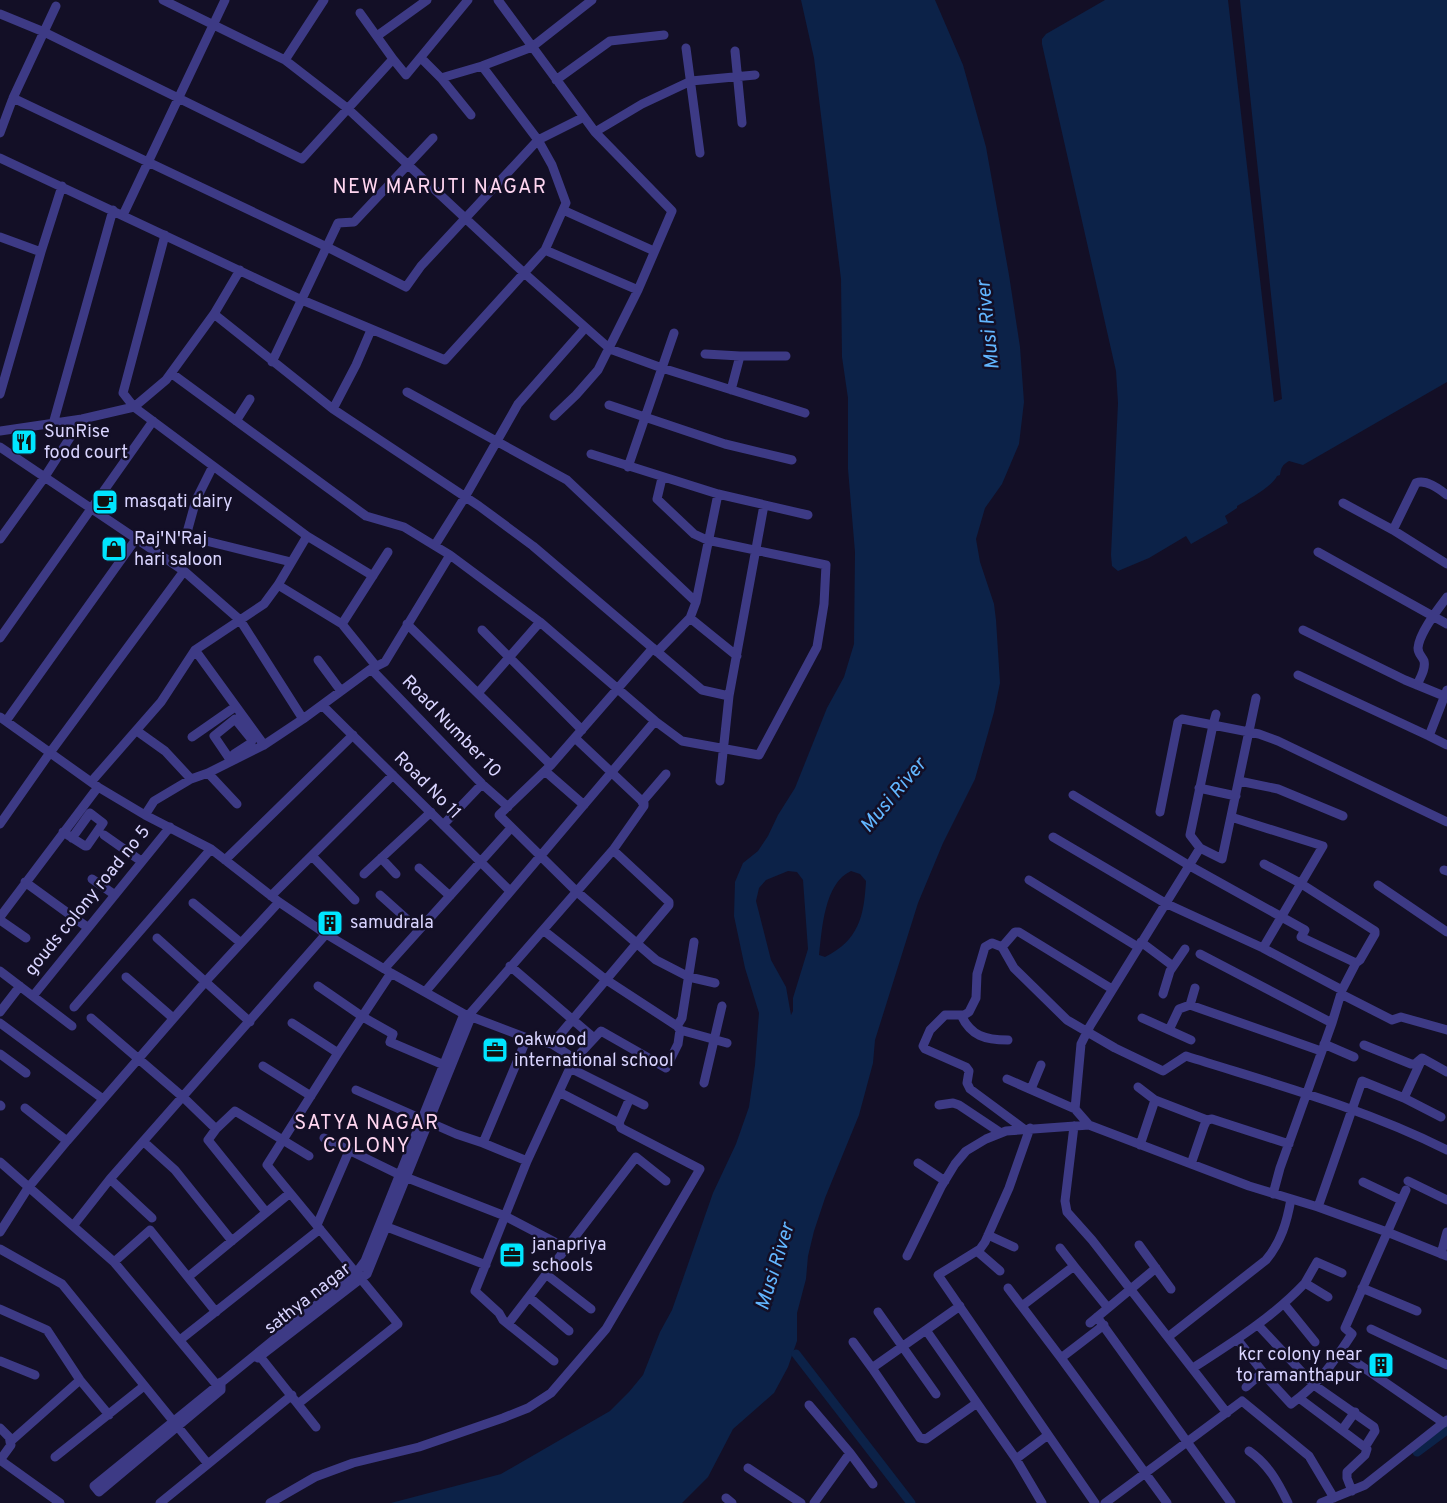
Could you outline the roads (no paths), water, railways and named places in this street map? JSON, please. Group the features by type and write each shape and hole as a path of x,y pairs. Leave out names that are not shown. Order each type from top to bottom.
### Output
{"street":[{"path":"162,0 285,60 347,108 523,272 610,349 662,368 805,413"},
{"path":"123,215 225,0"},
{"path":"285,60 321,4 311,0"},
{"path":"377,36 428,0"},
{"path":"360,12 406,75 468,0"},
{"path":"498,0 595,132 672,211 638,290 598,370 554,416"},
{"path":"441,78 482,66 532,47 592,0"},
{"path":"0,133 3,114 13,98 56,6"},
{"path":"0,14 44,32 302,159 393,59"},
{"path":"556,80 610,41 664,35"},
{"path":"686,48 700,153"},
{"path":"735,51 742,123"},
{"path":"421,58 441,78 471,115"},
{"path":"0,158 302,300 445,360 545,250 566,203 552,165 538,140 482,66"},
{"path":"595,132 642,104 691,81 755,75"},
{"path":"13,98 327,247 406,287 420,266 538,140 584,117"},
{"path":"272,362 338,223 354,222 434,138"},
{"path":"0,394 62,186"},
{"path":"53,423 113,210"},
{"path":"563,210 654,250"},
{"path":"117,410 165,235"},
{"path":"0,237 41,252"},
{"path":"545,250 638,290"},
{"path":"0,431 82,419 134,407 166,380 214,314 240,270"},
{"path":"214,314 333,409 465,497 533,546 702,690 729,696"},
{"path":"435,545 518,404 585,328"},
{"path":"333,409 357,364 371,330"},
{"path":"628,467 674,333"},
{"path":"705,354 786,356"},
{"path":"730,390 740,356"},
{"path":"171,373 366,516 404,526 450,555 540,622 618,690 682,741 759,755 817,647 824,604 826,565 707,540 694,534 657,499 662,478"},
{"path":"407,392 567,480 696,602"},
{"path":"123,393 134,407 308,536 373,576"},
{"path":"236,421 250,399"},
{"path":"609,405 725,444 792,460"},
{"path":"0,539 44,478 82,419"},
{"path":"0,638 153,421"},
{"path":"0,447 184,571 240,620 303,719"},
{"path":"591,454 718,494 808,515"},
{"path":"213,466 196,500 186,536 291,562"},
{"path":"1393,530 1416,483 1421,481 1429,484 1447,495"},
{"path":"715,983 689,977 656,960 576,891 499,815 548,768 655,650 690,618 696,602 718,494"},
{"path":"1343,503 1393,530 1447,564"},
{"path":"720,781 729,696 765,505"},
{"path":"72,838 94,784 161,702 195,650 264,604 308,536"},
{"path":"136,539 3,719 94,784 145,815 210,849 275,899 326,934 467,1015 527,1038 552,1044 572,1063 644,1105"},
{"path":"342,624 388,552"},
{"path":"1318,552 1447,624"},
{"path":"230,760 264,745 373,667 385,662 450,555"},
{"path":"0,824 49,753 184,571"},
{"name":"Road Number 10","path":"278,585 342,624 373,667 482,784 508,807"},
{"path":"1417,685 1424,671 1424,661 1419,655 1418,647 1433,617 1447,597"},
{"path":"690,618 737,656"},
{"path":"478,693 511,658 540,622"},
{"path":"407,624 478,693 584,805"},
{"path":"483,630 582,730"},
{"path":"1303,630 1417,685 1445,693 1443,707 1428,736"},
{"path":"145,815 154,801 230,760 252,741 252,735 236,706 195,650"},
{"path":"318,660 341,690"},
{"path":"1298,675 1447,745"},
{"path":"1216,714 1190,835 1200,848 1222,859 1256,698"},
{"name":"Road No 11","path":"322,705 510,891"},
{"path":"192,737 236,706"},
{"path":"230,760 214,736 236,719 264,745"},
{"path":"1160,812 1178,722 1182,719 1249,732 1278,741 1447,822"},
{"path":"424,992 655,721"},
{"path":"137,731 165,750 191,779"},
{"path":"225,860 353,735"},
{"path":"467,1015 613,850 643,810 642,802 575,738"},
{"path":"208,773 237,804"},
{"path":"642,802 666,774"},
{"path":"0,1232 28,1188 173,1018 241,943 312,855 393,775"},
{"path":"1239,781 1278,789 1343,816"},
{"path":"443,825 482,784"},
{"path":"1199,789 1236,796"},
{"path":"1073,795 1190,867 1305,930 1301,937 1356,963"},
{"path":"364,874 431,812"},
{"path":"26,939 0,918 63,832 90,813 103,823 87,846 63,832"},
{"path":"1231,817 1323,846 1263,948"},
{"name":"gouds colony road no 5","path":"33,996 170,827"},
{"path":"299,1404 398,1324 267,1165 363,1017 388,971 419,930 512,828"},
{"path":"104,835 141,861"},
{"path":"1053,837 1165,903 1263,948 1392,1020 1401,1017 1447,1030"},
{"path":"1075,1109 1081,1044 1087,1031 1200,848"},
{"path":"74,1006 210,849"},
{"path":"552,1044 666,909 669,902 613,850"},
{"path":"312,855 355,900"},
{"path":"381,858 396,874"},
{"path":"1264,864 1300,883 1375,931 1341,992 1273,1194"},
{"path":"419,868 450,896"},
{"path":"92,879 115,895"},
{"path":"1029,880 1173,966"},
{"path":"25,882 87,927"},
{"path":"1378,885 1447,932"},
{"path":"380,895 419,930"},
{"path":"193,903 241,943"},
{"path":"543,930 605,979 679,1028 727,1043"},
{"path":"1002,947 1015,932 1019,932 1112,989"},
{"path":"73,1226 110,1179 184,1098 326,934"},
{"path":"157,938 250,1022"},
{"path":"554,1361 511,1320 509,1313 499,1312 475,1291 527,1161 572,1063 602,1031 666,1068 678,1044 694,942"},
{"path":"1027,1129 970,1089 967,1083 969,1071 966,1067 925,1049 923,1043 945,1015 961,1015 969,1012 976,998 977,974 985,947 992,943 1002,947 1014,968 1061,1015 1115,1048 1163,1071 1186,1056 1352,1108 1406,1129 1447,1150"},
{"path":"1163,994 1173,966 1185,949"},
{"path":"1200,954 1332,1023"},
{"path":"510,966 594,1038"},
{"path":"0,971 72,1026"},
{"path":"126,977 173,1018"},
{"path":"0,1012 20,986"},
{"path":"318,986 363,1017 393,1034 390,1042 444,1065"},
{"path":"1190,1005 1195,988"},
{"path":"1169,1030 1179,1009 1190,1005 1354,1057"},
{"path":"704,1083 722,1006"},
{"name":"sathya nagar","path":"425,1121 444,1065 467,1015"},
{"name":"sathya nagar","path":"176,1425 94,1486 99,1492 176,1425 220,1386 246,1361 258,1355 359,1275 403,1176 467,1015"},
{"path":"961,1015 971,1031 979,1036 1008,1040"},
{"path":"92,1018 216,1129"},
{"path":"1142,1018 1191,1040"},
{"path":"0,1023 103,1100"},
{"path":"292,1023 338,1053"},
{"path":"483,1143 527,1038"},
{"path":"1364,1045 1411,1064 1415,1064 1422,1058"},
{"path":"0,1054 26,1073"},
{"path":"1422,1058 1447,1072"},
{"path":"1404,1098 1422,1058"},
{"path":"1031,1089 1041,1065"},
{"path":"263,1066 311,1096"},
{"path":"1007,1079 1075,1109 1089,1125"},
{"path":"1318,1206 1362,1081 1404,1098 1441,1117"},
{"path":"1138,1087 1155,1100 1207,1120 1212,1119 1289,1144"},
{"path":"356,1090 425,1121 527,1161"},
{"path":"270,1503 315,1477 353,1463 419,1447 528,1408 551,1394 606,1329 700,1169 621,1128 619,1123 559,1092"},
{"path":"619,1123 630,1098"},
{"path":"1140,1145 1155,1100"},
{"path":"939,1105 953,1103 959,1105 1001,1133"},
{"path":"25,1108 67,1141"},
{"path":"266,1212 208,1140 216,1129 235,1112 309,1156"},
{"path":"1191,1164 1207,1120"},
{"path":"907,1256 945,1181 966,1151 1001,1133 1089,1125 1273,1194 1318,1206 1444,1255 1447,1232"},
{"path":"1074,1126 1065,1209 1092,1240 1227,1413"},
{"path":"1027,1129 1009,1188 985,1242 977,1251 939,1275 1095,1503"},
{"path":"324,1138 403,1176 505,1216 568,1249"},
{"path":"144,1142 175,1170 232,1241"},
{"path":"180,1340 318,1227 350,1151"},
{"path":"511,1320 568,1249 636,1157 666,1180"},
{"path":"0,1162 114,1262 220,1386"},
{"path":"918,1163 945,1181"},
{"name":"sathya nagar","path":"359,1275 367,1274 387,1227 403,1176"},
{"path":"110,1179 152,1218"},
{"path":"1363,1182 1401,1200"},
{"path":"1237,1339 1291,1404 1329,1370 1352,1334 1345,1328 1407,1185 1447,1200"},
{"path":"188,1277 290,1193"},
{"path":"1168,1337 1266,1260 1277,1247 1282,1235 1291,1199"},
{"path":"387,1227 486,1265"},
{"path":"114,1262 150,1230 216,1312"},
{"path":"988,1234 1014,1247"},
{"path":"1139,1245 1171,1289"},
{"path":"1060,1248 1108,1308"},
{"path":"0,1249 62,1284 208,1464"},
{"path":"977,1251 1000,1271"},
{"path":"1193,1368 1285,1305 1305,1283 1317,1262 1342,1273"},
{"path":"1022,1306 1074,1266"},
{"path":"1156,1268 1094,1320 1104,1325 1231,1503"},
{"path":"547,1275 591,1309"},
{"path":"1305,1283 1328,1297"},
{"path":"1008,1288 1167,1503"},
{"path":"1362,1288 1418,1311"},
{"path":"529,1298 569,1331"},
{"path":"1285,1305 1315,1342"},
{"path":"872,1368 960,1306"},
{"path":"0,1309 47,1330 80,1380 109,1415"},
{"path":"878,1312 936,1394"},
{"path":"1061,1358 1104,1325"},
{"path":"1258,1325 1314,1385 1374,1427 1375,1431 1365,1447"},
{"path":"1371,1329 1447,1365"},
{"path":"926,1330 1016,1459 1042,1503"},
{"path":"853,1342 920,1438 926,1439 977,1403"},
{"path":"1321,1503 1365,1485 1445,1421 1341,1352"},
{"path":"258,1355 316,1427"},
{"path":"0,1361 35,1374"},
{"path":"1246,1387 1263,1372"},
{"path":"60,1503 0,1458 10,1442 80,1380"},
{"path":"55,1457 144,1386"},
{"path":"160,1503 292,1395"},
{"path":"1299,1398 1368,1451 1347,1472 1352,1491"},
{"path":"1105,1503 1242,1401 1310,1456 1334,1497"},
{"path":"809,1405 873,1484"},
{"path":"1342,1430 1355,1412"},
{"path":"0,1428 9,1437 10,1442"},
{"path":"1016,1459 1048,1435"},
{"path":"1249,1451 1262,1460 1271,1471 1288,1503"},
{"path":"814,1503 850,1453"},
{"path":"748,1468 801,1503"}],"water":[{"name":"Musi River","path":"801,0 935,0 963,65 986,147 1020,347 1024,402 1019,444 1002,484 985,508 976,539 980,562 994,604 1000,683 975,779 943,843 918,903 875,1040 873,1063 859,1115 814,1231 808,1256 806,1279 797,1313 797,1341 788,1367 774,1393 733,1429 708,1477 682,1503 391,1503 501,1474 610,1411 629,1392 643,1375 660,1332 672,1310 713,1193 736,1144 749,1107 759,1013 745,968 734,916 735,882 743,863 758,851 795,788 827,708 844,677 854,644 855,552 848,469 848,398 842,357 841,279 814,58","holes":["788,871 797,872 803,880 808,949 793,998 791,1015 786,987 771,960 756,901 759,888 766,880","851,871 860,874 866,881 864,905 858,926 845,943 836,950 825,957 819,955 823,921 830,896 842,877"]},
{"path":"1105,0 1228,0 1274,402 1282,399 1240,0 1447,0 1447,382 1303,465 1287,462 1275,480 1225,516 1228,523 1191,544 1186,536 1149,558 1118,571 1112,566 1111,555 1118,403 1116,371 1042,44 1042,39 1046,34"}],"waterway":[{"path":"796,1354 911,1503"},
{"path":"1417,1452 1447,1430"}],"place":[{"name":"SunRise food court","path":"24,442"},
{"name":"masqati dairy","path":"105,502"},
{"name":"Raj'N'Raj hari saloon","path":"114,549"},
{"name":"samudrala","path":"330,923"},
{"name":"oakwood international school","path":"495,1050"},
{"name":"janapriya schools","path":"512,1255"},
{"name":"kcr colony near to ramanthapur","path":"1381,1365"}],"district":[{"name":"NEW MARUTI NAGAR","path":"440,188"},
{"name":"SATYA NAGAR COLONY","path":"367,1136"}]}
